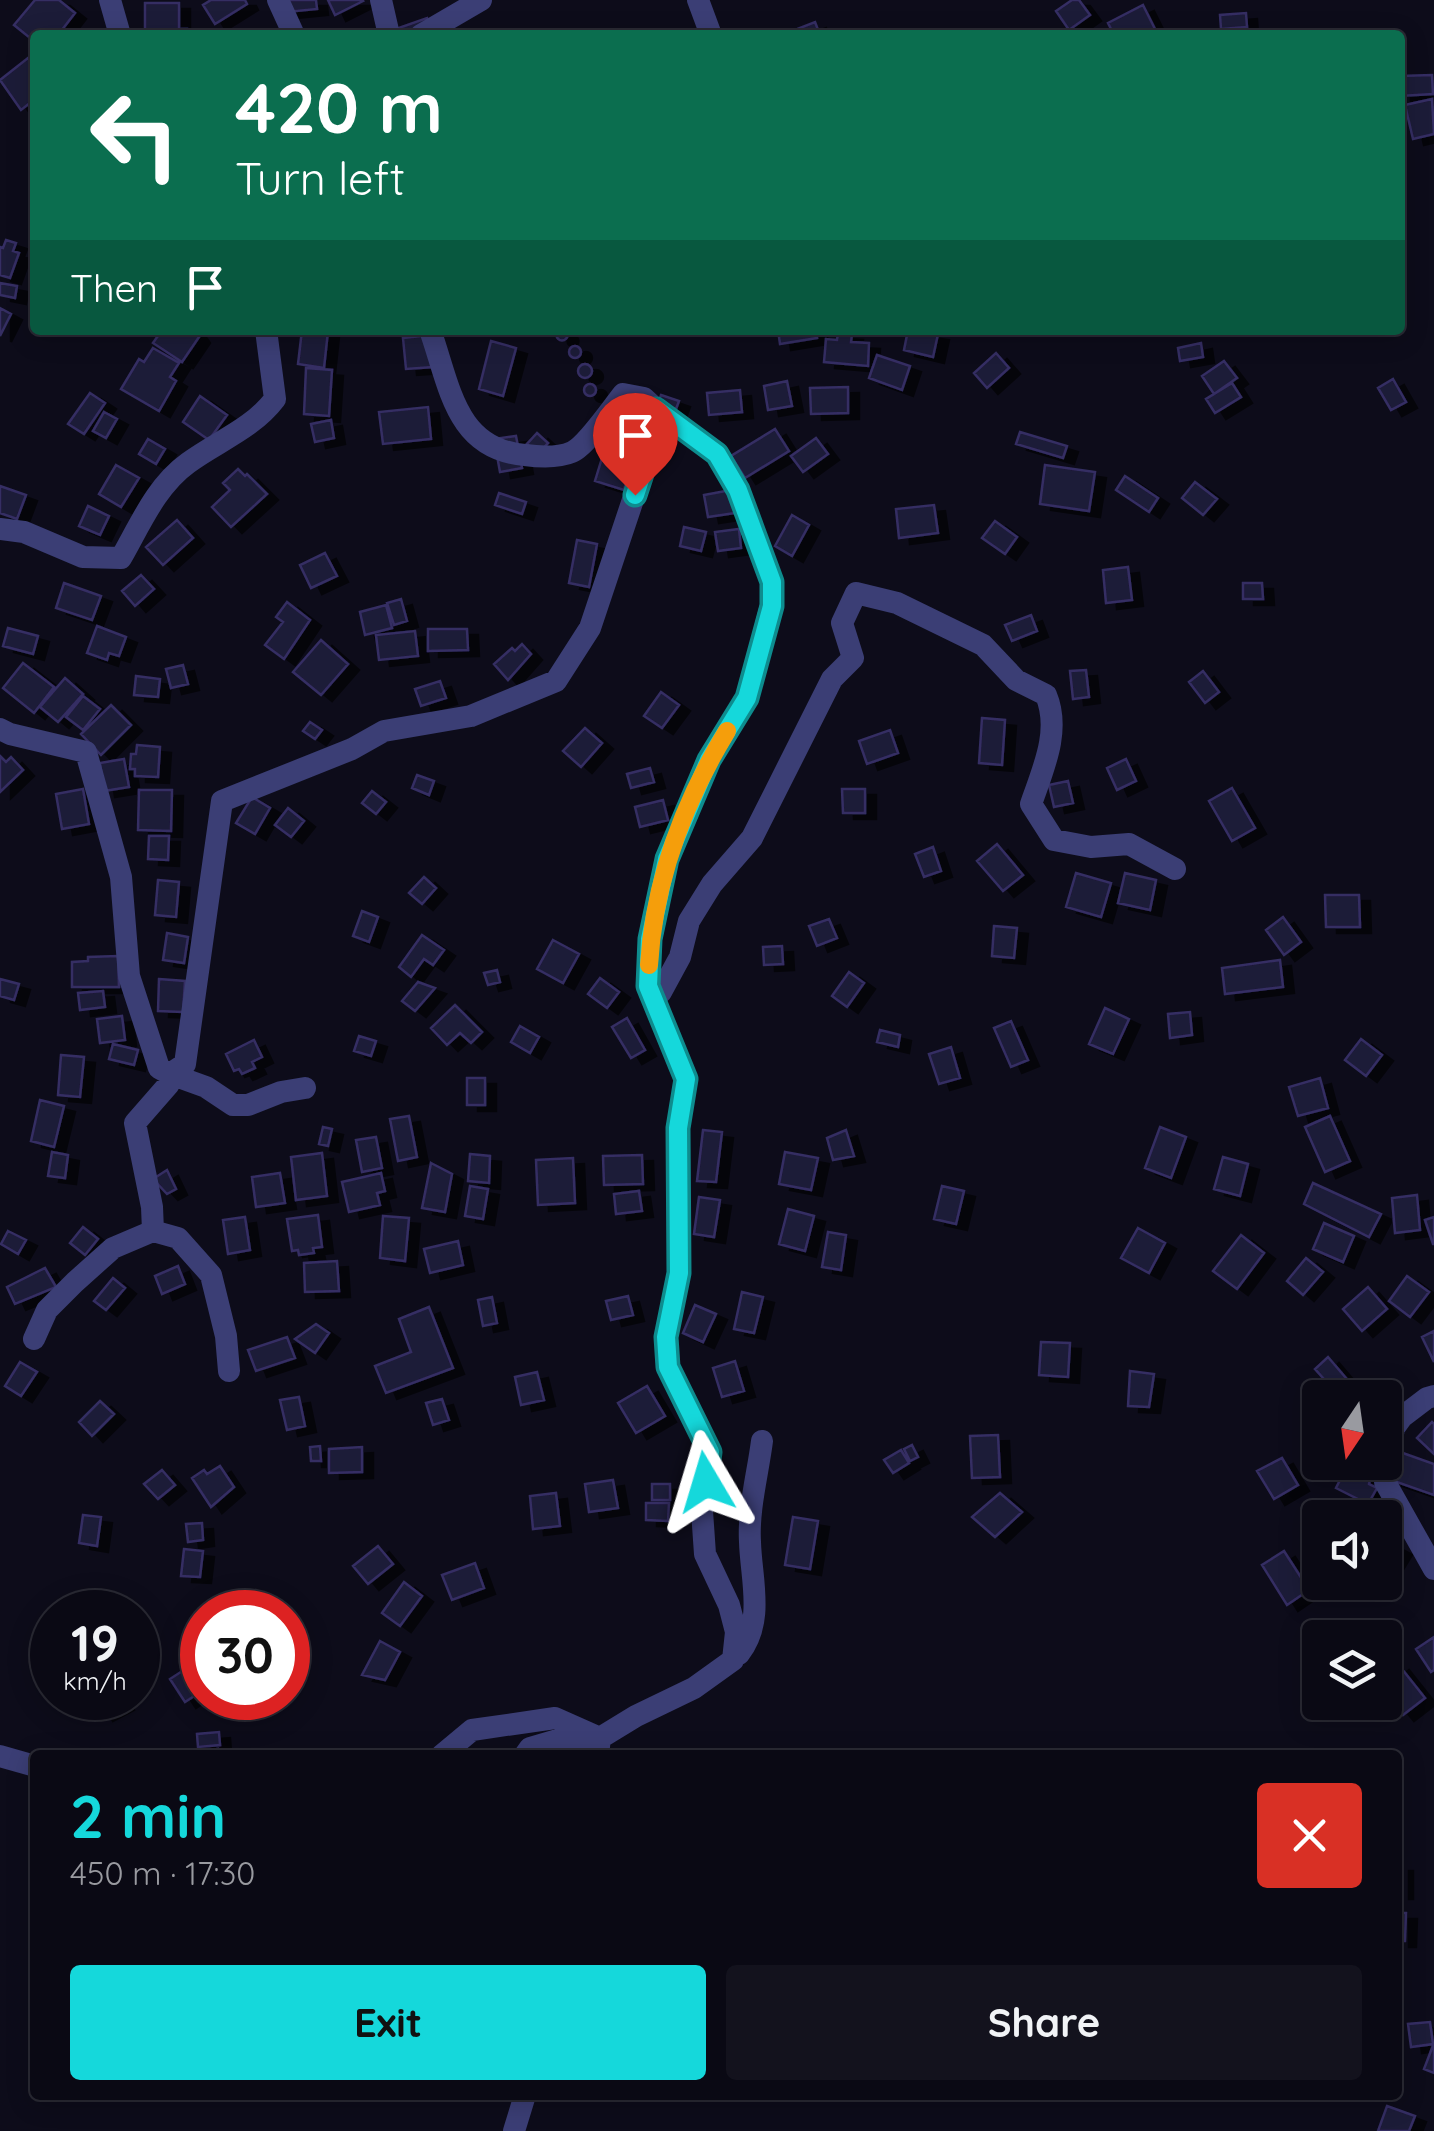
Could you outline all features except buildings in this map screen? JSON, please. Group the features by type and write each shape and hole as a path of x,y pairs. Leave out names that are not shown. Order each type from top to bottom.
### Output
{"street":[{"path":"110,0 119,30"},
{"path":"278,0 292,30"},
{"path":"381,0 388,30"},
{"path":"430,30 481,0"},
{"path":"698,0 709,30"},
{"path":"0,529 24,532 83,556 121,558 163,486 187,464 259,420 275,399 267,335"},
{"path":"432,335 461,418 478,441 505,454 544,457 574,452 623,394 644,398 717,454 738,490 772,582 772,606 747,698 709,760 667,859 650,939 648,986 686,1079 678,1128 679,1273 666,1337 668,1367 710,1452 702,1512 705,1554 730,1604 736,1632 733,1660"},
{"path":"170,1074 186,1064 222,801 352,749 384,731 471,716 556,681 590,628 657,428 656,409"},
{"path":"652,994 661,992 680,956 689,921 712,884 752,838 832,679 854,658 842,623 856,593 896,602 983,645 1016,680 1046,695 1053,711 1049,750 1031,804 1054,840 1090,847 1129,844 1175,868"},
{"path":"0,729 86,752 121,877 130,976 159,1068 206,1087 233,1105 248,1105 304,1088"},
{"path":"153,1231 135,1124 169,1084 170,1074"},
{"path":"34,1339 48,1310 75,1282 114,1248 153,1231 178,1238 211,1275 226,1336 229,1371"},
{"path":"1434,1396 1414,1407 1394,1428 1385,1482 1434,1568"},
{"path":"599,1747 636,1716 694,1688 743,1651 754,1620 756,1581 749,1540 762,1441"},
{"path":"448,1750 472,1730 555,1718 599,1747"},
{"path":"529,1750 564,1738 599,1747"},
{"path":"0,1756 30,1765"},
{"path":"514,2131 523,2100"}],"slow traffic":[{"path":"649,965 650,939 667,859 709,760 727,731"}],"route":[{"path":"635,495 657,428 656,409 717,454 738,490 772,582 772,606 747,698 709,760 667,859 650,939 648,986 686,1079 678,1128 679,1273 666,1337 668,1367 710,1452 706,1482"}]}
